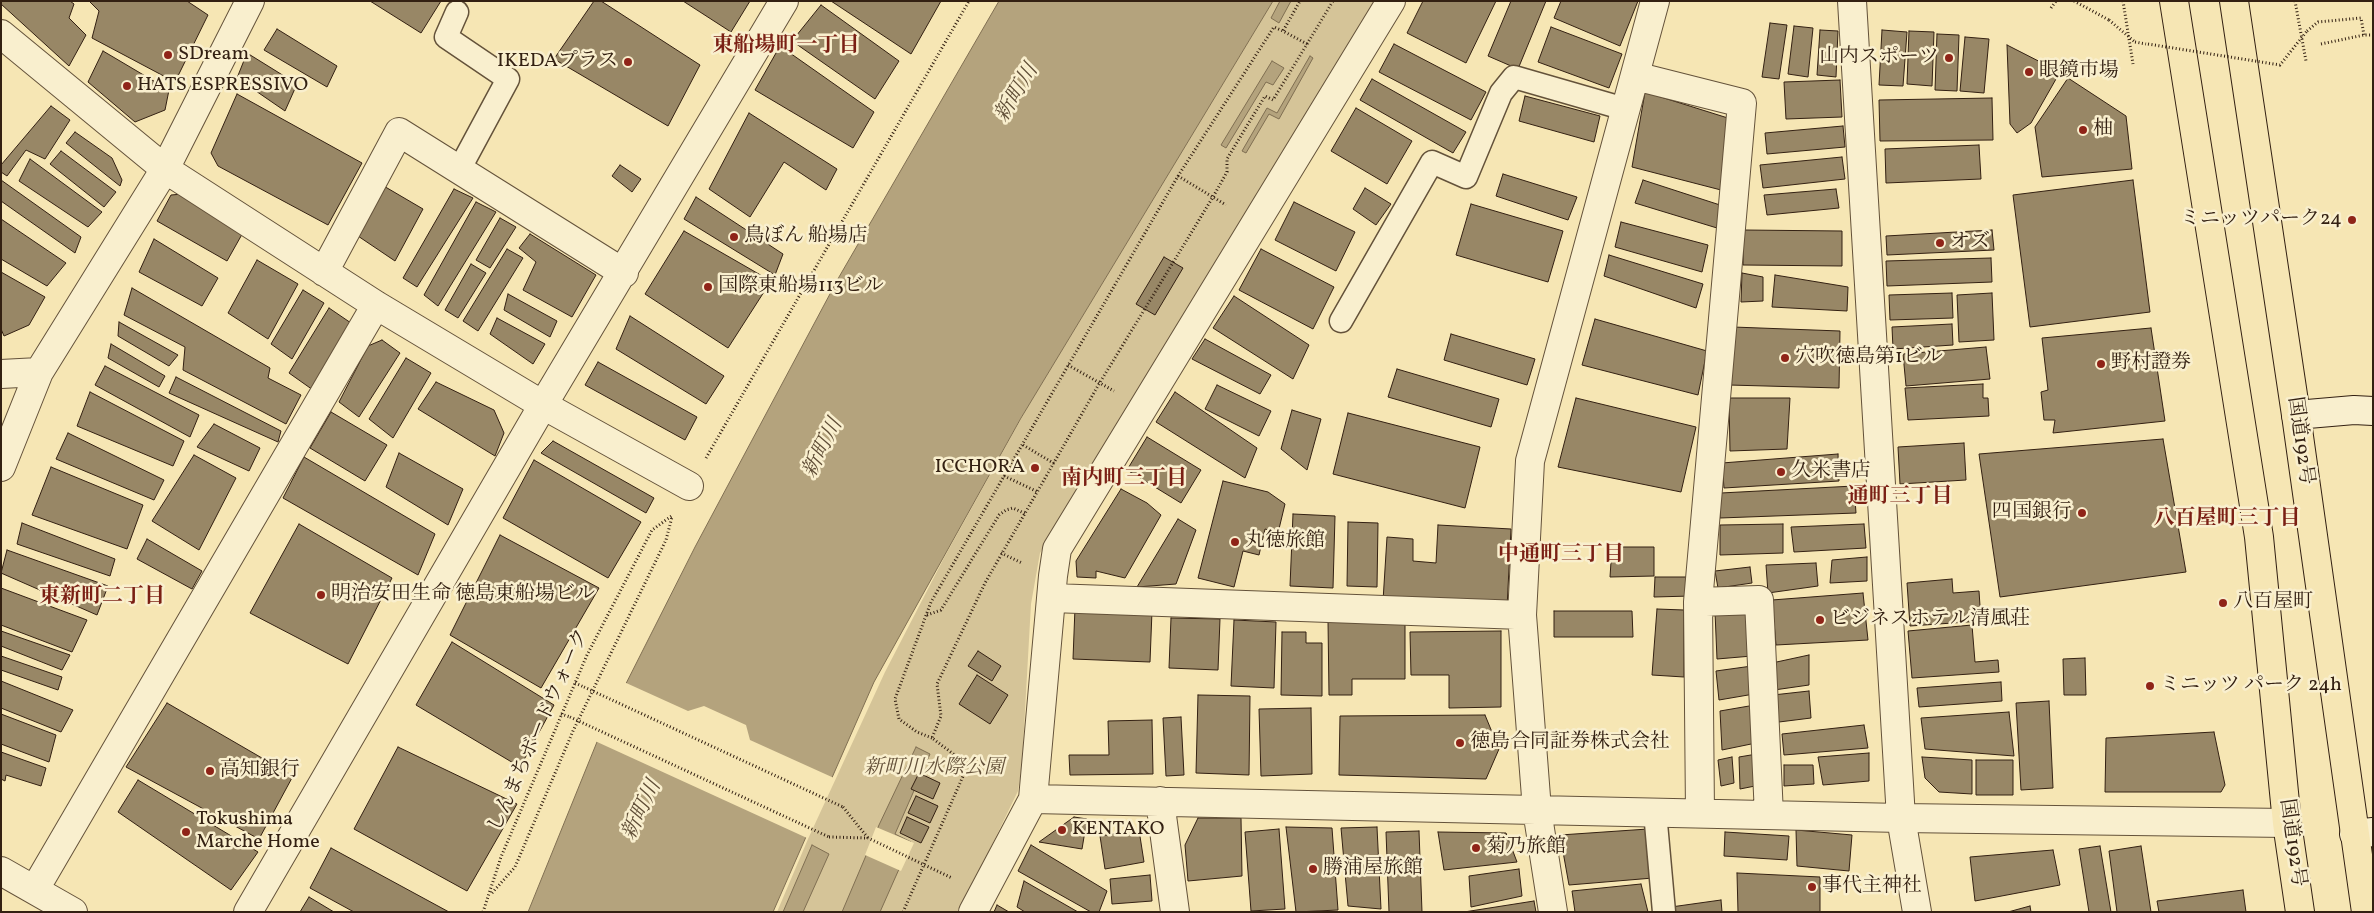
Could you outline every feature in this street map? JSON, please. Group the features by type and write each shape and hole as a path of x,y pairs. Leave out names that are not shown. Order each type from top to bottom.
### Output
{"highway":[{"name":"国道192号","path":"2174,1 2259,537 2287,823 2300,912"},
{"name":"国道192号","path":"2234,1 2296,415 2363,833 2366,912"}],"street":[{"path":"1,467 39,372 165,169 250,1"},
{"path":"248,912 543,405 624,273 784,1"},
{"path":"973,912 1033,799 1052,598 1052,576 1057,549 1391,1"},
{"path":"1553,912 1537,810 1522,615 1530,461 1655,1"},
{"path":"1852,1 1901,818 1917,912"},
{"path":"1,34 165,169 376,305 543,405 690,486"},
{"path":"1634,76 1742,103 1698,602 1700,813"},
{"path":"324,272 398,132 624,273"},
{"path":"35,889 376,305"},
{"path":"1,374 39,372"},
{"path":"2296,415 2354,410 2373,411"},
{"path":"1052,598 1522,615"},
{"path":"1698,602 1759,600 1769,815"},
{"path":"1033,799 1901,818 2287,823"},
{"path":"1160,801 1175,912"},
{"path":"1,872 35,889 73,912"}],"lane":[{"path":"457,12 446,37 508,79 459,170"},
{"path":"1341,321 1432,162 1466,177 1501,93 1514,78 1625,109"},
{"path":"1655,812 1664,912"}],"path":[{"name":"しんまちボードウォーク","path":"483,912 501,857 587,655 652,530 672,516 690,486 969,1"},
{"path":"1307,44 1333,1"},
{"path":"2051,8 2056,1"},
{"path":"2074,1 2102,14 2135,42"},
{"path":"2122,1 2133,64"},
{"path":"2295,1 2306,61"},
{"path":"2148,44 2280,65 2307,31 2318,22 2361,18 2364,35"},
{"path":"932,738 918,732 900,718 895,699 931,602 1178,176 1274,28 1283,31"},
{"path":"2321,44 2364,35 2373,35"},
{"path":"1178,176 1222,202"},
{"path":"1068,365 1106,387"},
{"path":"1022,445 1054,464"},
{"path":"1004,476 1038,492"},
{"path":"927,615 941,610 999,515 1013,508 1026,514"},
{"path":"490,895 515,867 573,731 666,540 672,516"},
{"path":"1002,553 1007,556"},
{"path":"575,683 843,807 868,838"},
{"path":"561,714 829,837 868,838 925,866"},
{"path":"968,765 996,766"}],"green space":[{"name":"新町川水際公園","path":"1273,1 1375,1 1228,251 1040,553 1031,604 1022,764 1018,791 974,882 957,912 777,912 808,839 885,672 945,556 1027,408"}],"water":[{"name":"新町川","path":"999,1 1273,1 1021,418 874,682 773,912 528,912 599,737 695,547 839,277"},
{"path":"1280,1 1291,1 1279,23 1271,18"},
{"path":"1310,56 1313,58 1279,119 1269,114 1246,153 1242,151 1267,108 1277,113"},
{"path":"1272,61 1284,68 1273,85 1266,82 1226,148 1221,145"},
{"path":"916,747 930,754 895,834 911,842 880,912 842,912 879,825"},
{"path":"812,845 829,854 803,912 783,912"}],"pier":[{"path":"624,682 688,711 704,706 746,725 750,740 834,778 807,838 595,741"},
{"path":"876,827 914,843 901,871 865,855"}],"building":[{"path":"1,1 70,1 74,4 69,18 86,35 69,66 1,4"},
{"path":"89,1 187,1 208,15 175,82 92,38 99,11"},
{"path":"370,1 441,1 421,33"},
{"name":"IKEDAプラス","path":"594,1 601,1 700,65 668,126 554,59"},
{"path":"683,1 750,1 731,32"},
{"path":"831,1 941,1 911,54"},
{"path":"1423,1 1496,1 1466,63 1407,33"},
{"path":"1511,1 1546,1 1518,69 1488,56"},
{"path":"1561,1 1638,1 1620,46 1554,18"},
{"path":"821,5 899,61 875,99 792,41"},
{"path":"1770,23 1787,25 1779,79 1762,77"},
{"path":"1794,26 1813,28 1808,77 1788,74"},
{"path":"1551,27 1622,54 1609,88 1538,62"},
{"path":"277,29 337,66 327,87 264,50"},
{"path":"1820,30 1838,31 1836,77 1817,75"},
{"path":"1882,30 1907,32 1903,86 1879,85"},
{"path":"1909,31 1934,32 1932,86 1907,84"},
{"path":"1937,34 1959,35 1957,91 1935,90"},
{"path":"1965,37 1989,39 1984,93 1960,91"},
{"path":"1394,44 1486,92 1471,120 1379,72"},
{"path":"2007,45 2060,72 2031,123 2017,133 2010,124"},
{"path":"780,46 874,112 853,148 755,90"},
{"name":"HATS ESPRESSIVO","path":"103,51 169,90 165,110 135,122 88,82"},
{"path":"247,53 297,84 285,111 237,78"},
{"path":"2068,78 2126,116 2132,169 2042,177 2035,127"},
{"path":"1372,79 1466,132 1453,153 1360,100"},
{"path":"1840,80 1842,117 1786,119 1784,82"},
{"path":"1645,92 1731,119 1721,190 1632,167"},
{"path":"237,94 362,163 328,225 218,166 211,153"},
{"path":"1525,96 1600,116 1594,142 1519,121"},
{"path":"1992,98 1993,140 1880,141 1879,100"},
{"path":"51,106 70,120 45,159 26,150 7,176 1,172 1,165"},
{"path":"1356,108 1412,141 1387,184 1331,151"},
{"path":"749,113 837,169 826,190 784,162 750,217 709,189"},
{"path":"1843,126 1845,147 1767,154 1765,133"},
{"path":"75,132 112,158 122,180 120,186 66,143"},
{"path":"1979,145 1981,179 1886,183 1885,149"},
{"path":"61,151 116,192 104,207 50,164"},
{"path":"1842,157 1845,179 1763,188 1760,165"},
{"path":"30,159 102,212 88,227 19,181"},
{"path":"620,165 641,179 632,192 612,176"},
{"path":"1503,174 1577,197 1568,220 1496,196"},
{"path":"1,180 81,237 75,253 1,201"},
{"path":"1643,180 1720,205 1717,228 1635,203"},
{"path":"2133,180 2150,312 2030,327 2013,195"},
{"path":"382,185 423,209 395,261 355,234"},
{"path":"1365,188 1391,204 1376,225 1353,209"},
{"path":"454,189 473,198 417,287 403,278"},
{"path":"1836,189 1839,208 1767,215 1764,195"},
{"path":"183,194 245,229 227,261 157,221 171,195"},
{"name":"鳥ぼん 船場店","path":"696,197 783,254 775,275 684,219"},
{"path":"476,202 496,212 438,306 424,295"},
{"path":"1294,202 1355,232 1336,271 1275,240"},
{"path":"1471,204 1563,231 1548,282 1456,255"},
{"path":"500,218 516,227 490,268 476,260"},
{"path":"1,219 66,263 47,286 1,259"},
{"path":"1621,222 1708,245 1702,272 1615,247"},
{"path":"1743,230 1842,231 1842,266 1743,265"},
{"name":"オズ","path":"1992,230 1994,250 1887,255 1886,236"},
{"name":"国際東船場113ビル","path":"684,231 771,281 728,348 645,294"},
{"path":"530,234 596,275 572,317 523,290 536,262 519,248"},
{"path":"154,239 218,278 202,306 139,272"},
{"path":"507,249 523,258 478,331 463,321"},
{"path":"1261,249 1334,287 1313,329 1239,290"},
{"path":"1609,255 1703,284 1696,308 1604,276"},
{"path":"1164,257 1183,268 1155,315 1136,304"},
{"path":"1991,258 1992,282 1887,286 1886,261"},
{"path":"257,260 298,284 268,339 228,313"},
{"path":"471,264 486,273 458,318 445,310"},
{"path":"1,272 45,297 29,325 4,336 1,329"},
{"path":"1742,273 1763,277 1763,301 1741,302"},
{"path":"1775,275 1848,287 1847,311 1772,307"},
{"path":"132,288 270,368 268,378 301,395 286,424 183,370 185,347 124,315"},
{"path":"303,290 324,303 292,359 271,344"},
{"path":"1952,293 1953,318 1890,320 1889,295"},
{"path":"1992,293 1994,340 1959,342 1957,295"},
{"path":"508,294 557,321 550,337 504,310"},
{"path":"1234,296 1309,345 1293,379 1213,328"},
{"path":"329,308 351,323 313,390 289,373"},
{"path":"630,316 724,376 706,404 616,349"},
{"path":"497,318 545,344 533,364 490,334"},
{"path":"1595,319 1707,351 1698,395 1582,365"},
{"path":"119,322 178,355 169,366 118,336"},
{"path":"1952,324 1953,345 1893,349 1892,327"},
{"name":"穴吹徳島第1ビル","path":"1733,327 1840,331 1839,388 1729,385"},
{"name":"野村證券","path":"2151,328 2165,421 2053,433 2055,420 2044,420 2041,392 2048,390 2042,338"},
{"path":"1451,334 1535,359 1527,385 1444,360"},
{"path":"1205,339 1271,375 1260,394 1192,359"},
{"path":"382,340 400,353 359,417 339,402 368,346"},
{"path":"111,344 165,376 159,387 108,358"},
{"path":"1986,347 1990,379 1906,386 1903,354"},
{"path":"406,358 431,373 393,438 369,419"},
{"path":"598,362 697,417 685,440 585,385"},
{"path":"105,366 199,415 190,437 95,385"},
{"path":"1397,369 1499,399 1491,427 1388,397"},
{"path":"176,377 281,431 278,442 169,393"},
{"path":"436,382 494,410 504,433 495,456 418,409"},
{"path":"1983,384 1983,398 1988,398 1989,416 1908,420 1905,388"},
{"path":"1217,385 1271,411 1259,436 1205,409"},
{"path":"90,392 184,441 173,466 77,426"},
{"path":"1175,392 1257,448 1245,478 1156,422"},
{"path":"1576,398 1696,427 1681,492 1558,467"},
{"path":"1729,398 1790,398 1787,449 1730,451"},
{"path":"1292,410 1321,419 1307,470 1281,449"},
{"path":"331,412 387,445 365,481 310,448"},
{"path":"1348,413 1480,447 1465,508 1333,474"},
{"path":"214,424 260,448 249,471 197,447"},
{"path":"68,433 164,480 154,500 56,459"},
{"path":"1147,437 1201,470 1181,503 1127,470"},
{"name":"四国銀行","path":"2163,439 2186,572 2000,597 1979,454"},
{"path":"553,441 654,498 646,513 541,453"},
{"path":"1964,443 1966,480 1900,484 1898,447"},
{"path":"399,453 463,489 448,525 386,487"},
{"name":"久米書店","path":"1838,454 1839,481 1724,488 1722,463"},
{"path":"194,455 236,478 199,550 152,521"},
{"path":"304,457 435,534 418,575 283,498"},
{"path":"534,460 641,522 608,578 503,518"},
{"path":"51,467 143,505 127,549 32,515"},
{"name":"丸徳旅館","path":"1223,481 1268,492 1285,504 1278,533 1265,529 1259,555 1243,551 1234,587 1198,578"},
{"path":"1854,486 1856,513 1720,518 1721,493"},
{"path":"1121,489 1147,503 1161,515 1125,578 1096,571 1096,578 1077,577 1076,561"},
{"path":"1293,514 1335,516 1333,588 1290,586"},
{"path":"1178,519 1196,530 1176,584 1137,587"},
{"path":"1348,522 1378,523 1377,587 1347,586"},
{"path":"22,523 115,559 110,576 17,544"},
{"name":"明治安田生命 徳島東船場ビル","path":"299,524 392,578 348,664 250,613"},
{"path":"1783,524 1783,553 1720,555 1720,525"},
{"path":"1864,524 1866,548 1794,552 1791,527"},
{"path":"1438,525 1511,529 1507,608 1383,601 1387,537 1413,539 1413,561 1436,563"},
{"path":"500,535 599,588 541,688 450,635"},
{"path":"147,539 202,571 192,589 137,559"},
{"path":"1612,547 1654,547 1654,576 1610,577"},
{"path":"7,550 108,586 97,615 1,573"},
{"path":"1867,557 1867,581 1830,583 1832,560"},
{"path":"1816,563 1818,586 1768,593 1766,565"},
{"path":"1750,567 1752,583 1718,588 1715,571"},
{"path":"1655,577 1690,577 1691,596 1654,597"},
{"path":"1952,579 1953,593 1979,591 1981,621 1910,626 1907,583"},
{"path":"1,588 87,620 72,652 1,625"},
{"name":"ビジネスホテル清風荘","path":"1863,593 1868,640 1776,645 1772,600"},
{"path":"1075,608 1152,611 1150,662 1073,659"},
{"path":"1657,609 1684,610 1684,677 1652,675"},
{"path":"1554,611 1632,611 1633,637 1554,637"},
{"path":"1752,611 1752,656 1717,659 1715,612"},
{"path":"1171,618 1220,619 1218,670 1169,668"},
{"path":"1234,620 1276,622 1274,688 1231,686"},
{"path":"1328,620 1405,621 1405,679 1352,679 1352,695 1329,695"},
{"path":"1972,625 1975,662 1998,660 1999,672 1912,678 1908,631"},
{"path":"1,631 70,655 62,670 1,646"},
{"path":"1501,631 1501,707 1449,708 1449,675 1411,675 1410,632"},
{"path":"1282,632 1306,632 1306,643 1322,643 1322,696 1281,695"},
{"path":"452,642 554,705 520,767 416,705"},
{"path":"978,651 1001,666 992,681 968,666"},
{"path":"1809,655 1809,685 1774,690 1772,663"},
{"path":"1,656 62,677 58,690 1,670"},
{"path":"2085,658 2086,695 2064,695 2063,659"},
{"path":"1752,666 1754,694 1719,700 1716,671"},
{"path":"977,675 1008,695 990,724 959,704"},
{"path":"1,681 73,710 61,732 1,708"},
{"path":"2001,682 2002,701 1919,707 1917,688"},
{"path":"1809,691 1811,718 1779,722 1773,695"},
{"path":"1198,695 1250,696 1249,775 1196,773"},
{"path":"2049,701 2053,788 2021,790 2016,703"},
{"name":"高知銀行","path":"167,703 293,776 259,839 126,767"},
{"path":"1755,705 1756,743 1722,750 1720,711"},
{"path":"1311,708 1312,774 1261,776 1259,709"},
{"path":"2009,712 2014,756 1925,749 1921,718"},
{"path":"1,714 56,735 49,762 1,744"},
{"path":"1485,715 1499,749 1486,779 1339,775 1340,716"},
{"path":"1181,717 1184,775 1166,776 1163,718"},
{"path":"1152,720 1153,774 1070,775 1069,755 1109,755 1108,721"},
{"path":"1864,725 1868,748 1784,755 1782,734"},
{"path":"2214,732 2225,785 2221,792 2105,792 2106,738"},
{"path":"398,747 517,804 467,891 354,829"},
{"path":"1,752 46,768 41,786 6,775 5,781 1,779"},
{"path":"1869,753 1869,781 1823,785 1818,757"},
{"path":"1757,754 1760,785 1740,789 1739,757"},
{"path":"1732,757 1734,783 1721,786 1718,760"},
{"path":"1922,757 1972,760 1972,794 1939,792 1925,778"},
{"path":"1976,760 2013,760 2013,795 1976,795"},
{"path":"1784,765 1813,765 1814,784 1784,786"},
{"path":"919,773 940,783 933,799 911,789"},
{"name":"Tokushima Marche Home","path":"138,780 258,852 231,890 118,812"},
{"path":"916,796 938,806 930,823 908,813"},
{"path":"907,817 929,827 921,843 900,833"},
{"path":"1074,817 1087,819 1082,849 1039,842"},
{"path":"1198,818 1241,818 1242,876 1188,881 1185,845"},
{"name":"勝浦屋旅館","path":"1286,827 1332,828 1338,910 1296,912"},
{"path":"1377,827 1381,909 1348,906 1341,828"},
{"path":"1279,829 1285,909 1251,911 1245,832"},
{"path":"1648,829 1653,878 1569,885 1560,835"},
{"path":"1139,830 1144,862 1105,869 1100,836"},
{"path":"1796,830 1852,835 1849,871 1797,866"},
{"path":"1419,831 1422,912 1389,912 1386,832"},
{"name":"菊乃旅館","path":"1438,832 1506,833 1517,862 1444,870"},
{"path":"1725,832 1789,836 1787,860 1724,856"},
{"path":"1031,845 1107,891 1099,912 1091,912 1018,871"},
{"path":"2100,846 2111,912 2089,912 2079,849"},
{"path":"2141,846 2151,912 2117,912 2109,851"},
{"path":"331,848 449,912 354,912 310,888"},
{"path":"2053,850 2060,885 1975,901 1970,857"},
{"path":"1519,869 1522,896 1471,907 1469,876"},
{"path":"1737,873 1820,877 1820,912 1738,912"},
{"path":"1150,875 1152,901 1112,904 1110,879"},
{"path":"1024,881 1078,912 1025,912 1017,907"},
{"path":"1641,884 1648,912 1575,912 1572,891"},
{"path":"2243,890 2246,912 2159,912 2157,901"},
{"path":"309,897 334,912 300,912"},
{"path":"1721,900 1722,912 1671,912 1671,907"},
{"path":"1534,901 1536,912 1464,912"},
{"path":"997,905 1009,912 994,912"},
{"path":"2030,906 2031,912 2008,912"}],"place":[{"name":"SDream","path":"168,55"},
{"name":"山内スポーツ","path":"1949,58"},
{"name":"IKEDAプラス","path":"628,62"},
{"name":"眼鏡市場","path":"2029,72"},
{"name":"HATS ESPRESSIVO","path":"127,86"},
{"name":"柚","path":"2083,130"},
{"name":"ミニッツパーク24","path":"2352,220"},
{"name":"鳥ぼん 船場店","path":"734,237"},
{"name":"オズ","path":"1940,243"},
{"name":"国際東船場113ビル","path":"708,287"},
{"name":"穴吹徳島第1ビル","path":"1785,358"},
{"name":"野村證券","path":"2101,364"},
{"name":"ICCHORA","path":"1035,468"},
{"name":"久米書店","path":"1781,472"},
{"name":"四国銀行","path":"2082,513"},
{"name":"丸徳旅館","path":"1235,542"},
{"name":"明治安田生命 徳島東船場ビル","path":"321,595"},
{"name":"八百屋町","path":"2223,603"},
{"name":"ビジネスホテル清風荘","path":"1820,620"},
{"name":"ミニッツ パーク 24h","path":"2150,686"},
{"name":"徳島合同証券株式会社","path":"1460,743"},
{"name":"高知銀行","path":"210,771"},
{"name":"KENTAKO","path":"1062,830"},
{"name":"Tokushima Marche Home","path":"186,832"},
{"name":"菊乃旅館","path":"1476,848"},
{"name":"勝浦屋旅館","path":"1313,869"},
{"name":"事代主神社","path":"1812,887"}],"district":[{"name":"東船場町一丁目","path":"786,47"},
{"name":"南内町三丁目","path":"1124,480"},
{"name":"通町三丁目","path":"1900,498"},
{"name":"八百屋町三丁目","path":"2227,520"},
{"name":"中通町三丁目","path":"1561,556"},
{"name":"東新町二丁目","path":"102,598"}]}
